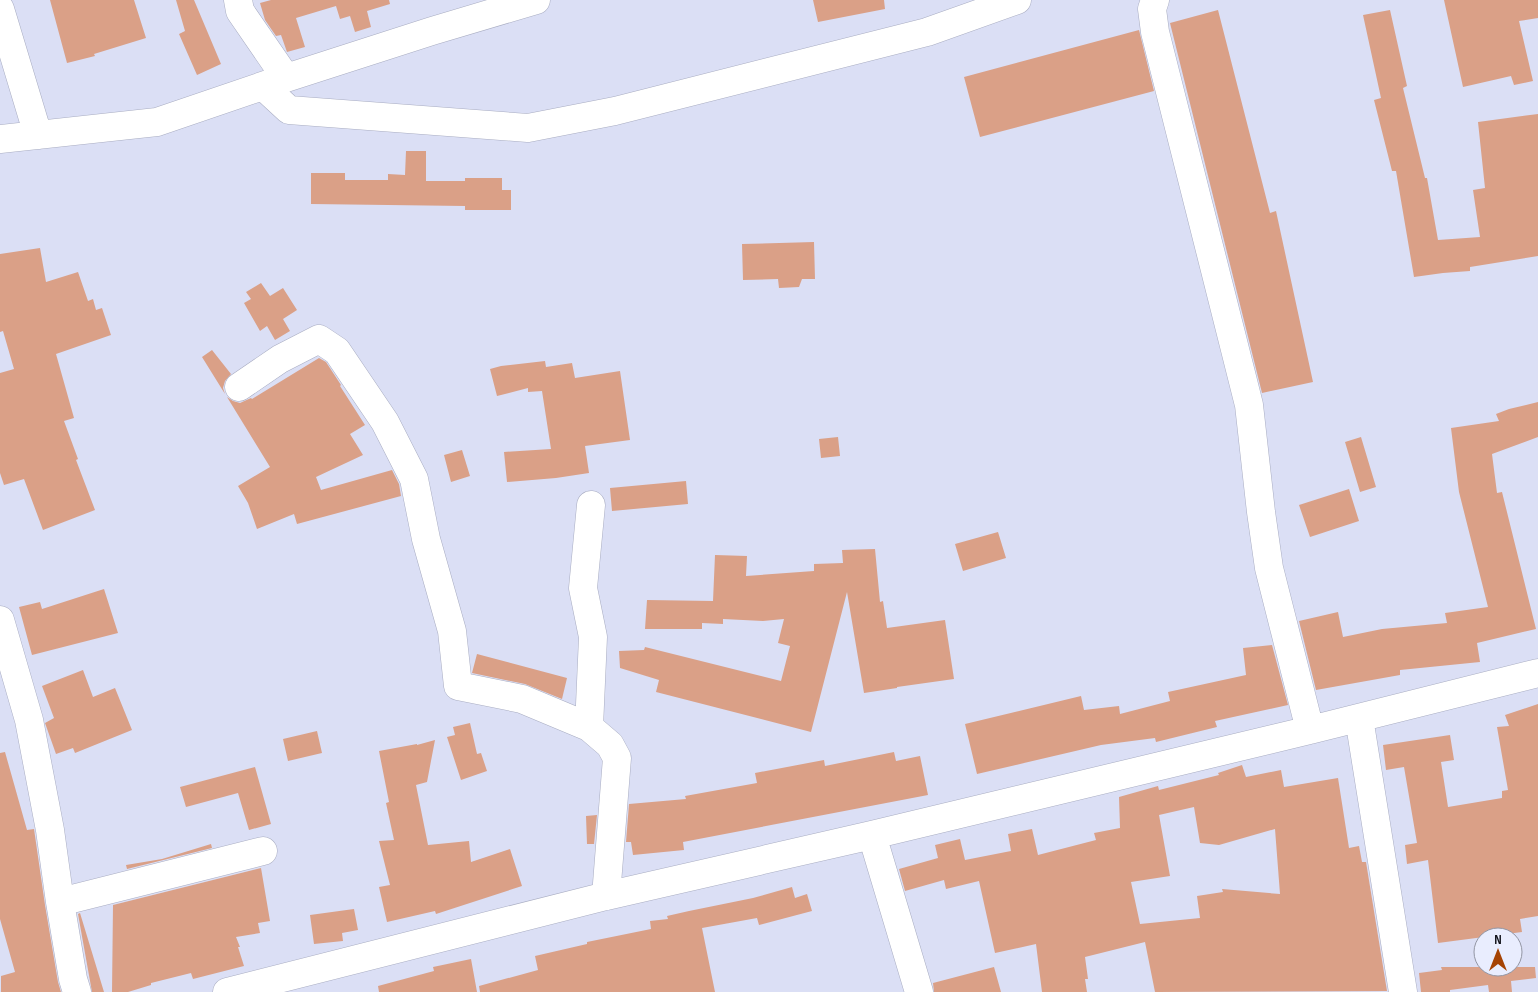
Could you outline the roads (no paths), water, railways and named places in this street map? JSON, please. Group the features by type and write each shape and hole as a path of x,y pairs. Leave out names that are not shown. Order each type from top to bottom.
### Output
{"street":[{"path":"238,0 240,11 289,110 528,128 615,111 918,34 1017,0"},
{"path":"0,140 157,122 432,31 536,0"},
{"path":"1156,0 1152,9 1155,32 1249,405 1260,512 1269,568 1310,730"},
{"path":"0,9 38,135"},
{"path":"239,387 280,359 319,339 337,351 385,422 414,479 426,539 452,631 458,686 522,699 589,727 610,745 617,758 606,896"},
{"path":"589,727 593,637 583,588 591,505"},
{"path":"0,620 10,687 29,720 44,796 73,979 77,992"},
{"path":"227,992 606,896 872,835 1310,730 1538,672"},
{"path":"1358,718 1403,992"},
{"path":"872,835 919,992"},
{"path":"60,902 263,851"}]}
